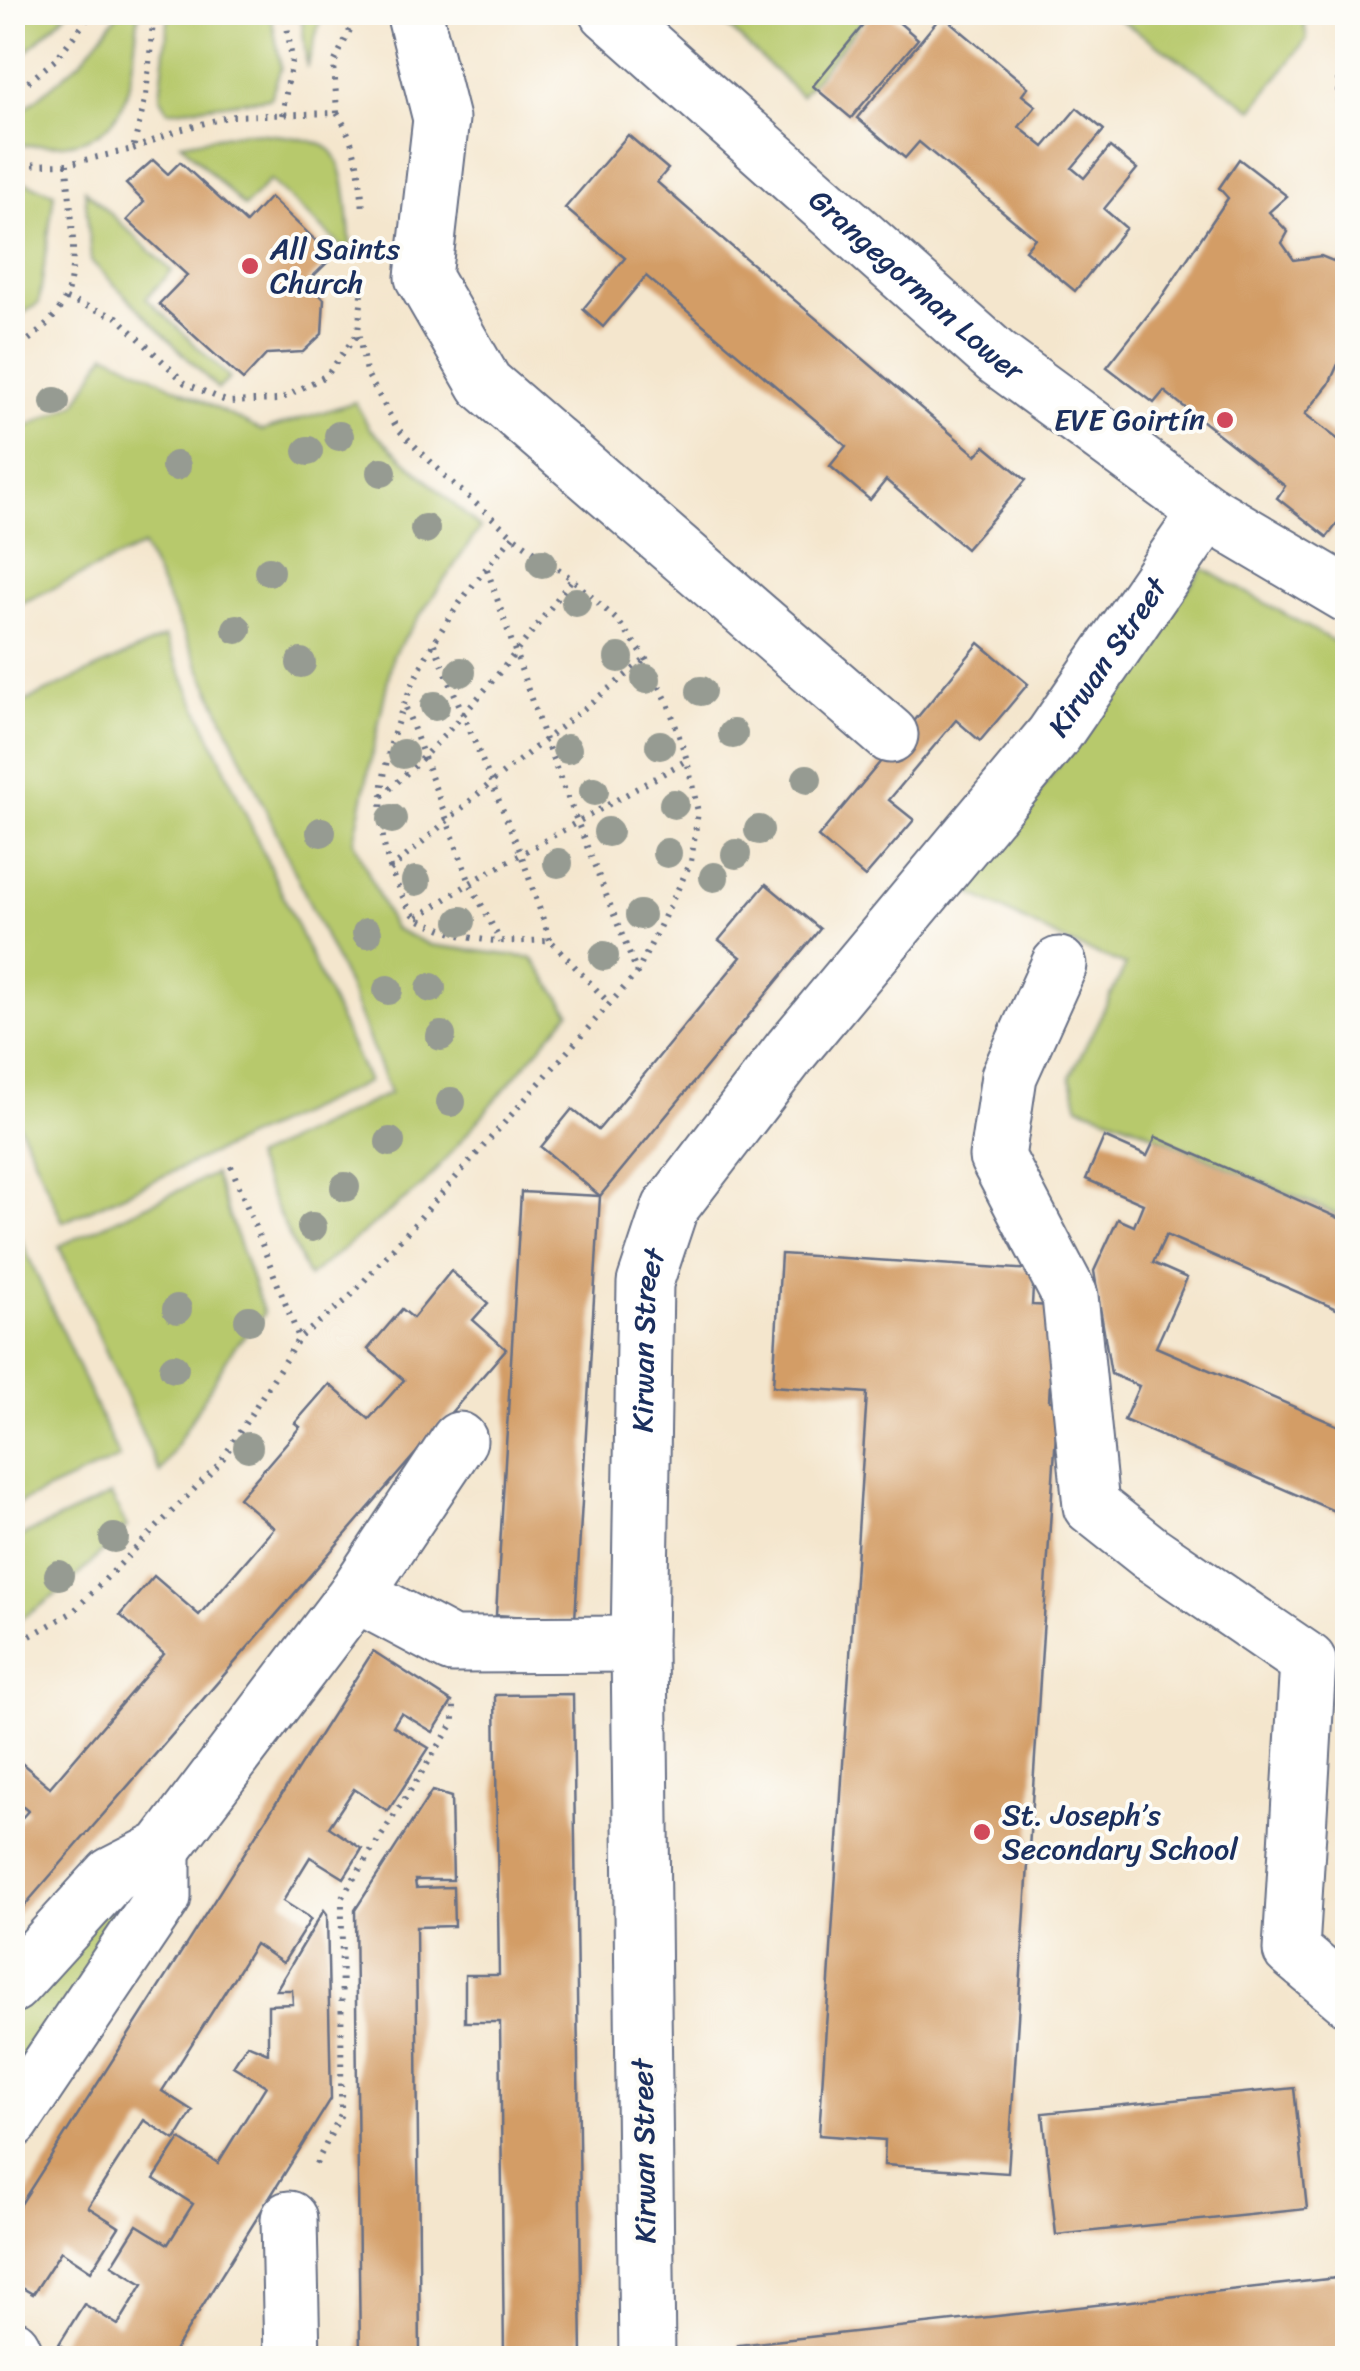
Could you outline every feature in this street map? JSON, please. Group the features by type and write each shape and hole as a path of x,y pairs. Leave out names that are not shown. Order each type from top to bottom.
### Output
{"street":[{"path":"414,12 440,119 422,277 486,384 890,734"},
{"name":"Grangegorman Lower","path":"608,12 996,357 1206,512 1348,595"},
{"name":"Kirwan Street","path":"646,2358 639,1644 646,1283 670,1208 792,1049 1053,736 1206,512"},
{"path":"1060,965 1009,1076 997,1157 1070,1296 1091,1506 1150,1552 1328,1661 1292,1950 1348,1998"},
{"path":"12,1985 112,1875 163,1849 356,1594 459,1440"},
{"path":"356,1594 452,1645 639,1644"},
{"path":"12,2121 163,1897 163,1849"},
{"path":"289,2220 292,2358"},
{"path":"12,2347 18,2358"}],"path":[{"path":"12,95 55,60 93,12"},
{"path":"133,149 146,96 154,12"},
{"path":"282,115 292,60 285,12"},
{"path":"1337,176 1339,12"},
{"path":"358,14 334,63 337,113 349,131 362,190 363,221"},
{"path":"12,164 67,164 133,149 179,130 231,116 337,113"},
{"path":"12,352 36,335 66,299 72,254 67,164"},
{"path":"12,1646 73,1612 220,1463 299,1338 348,1299 637,973 691,862 698,812 687,760 668,703 646,659 618,620 449,480 398,428 366,372 358,332 362,292"},
{"path":"66,299 117,318 185,383 228,402 279,400 326,375 358,332"},
{"path":"514,536 486,568 433,643 389,750 380,831 390,870 417,918 459,937 501,943 550,940"},
{"path":"486,568 545,740 637,973"},
{"path":"381,797 423,759 517,654 572,578"},
{"path":"433,643 492,782 550,940 609,1004"},
{"path":"390,870 492,782 646,659"},
{"path":"406,707 470,884 501,943"},
{"path":"417,918 520,854 687,760"},
{"path":"231,1166 299,1338"},
{"path":"289,2220 341,2114 342,1897 454,1722 452,1645"}],"green space":[{"path":"13,12 67,12 67,13 13,65"},
{"path":"119,13 139,13 129,83 114,119 100,133 79,141 13,144 13,119 81,61"},
{"path":"169,13 271,13 281,68 270,98 168,111 160,96"},
{"path":"298,13 322,13 307,68 302,22"},
{"path":"713,13 869,13 801,96"},
{"path":"1110,13 1302,13 1307,39 1253,109"},
{"path":"245,132 301,139 329,149 344,182 351,255 270,180 244,207 181,143"},
{"path":"13,178 54,193 39,303 13,320"},
{"path":"85,190 172,271 146,298 230,378 218,389 91,261"},
{"path":"106,353 262,431 355,402 370,429 480,528 393,655 354,841 393,928 430,945 532,958 570,1012 424,1184 308,1277 253,1158 390,1093 348,986 143,546 13,607 13,433 76,404"},
{"path":"1203,568 1347,649 1347,1219 1132,1125 1079,1106 1070,1077 1126,965 1071,944 966,891"},
{"path":"165,637 368,1082 63,1222 13,1111 13,707"},
{"path":"214,1174 264,1314 232,1350 160,1473 59,1246"},
{"path":"13,1222 119,1458 12,1506"},
{"path":"111,1495 127,1527 59,1592 13,1623 13,1540"},
{"path":"124,1889 140,1902 13,2096 13,2006"}],"building":[{"path":"874,12 887,12 918,39 851,118 813,86"},
{"path":"942,15 1028,87 1022,95 1036,106 1019,127 1044,147 1077,108 1104,130 1072,168 1084,178 1110,147 1137,169 1104,209 1126,228 1075,291 1025,250 1035,238 919,142 905,158 857,118"},
{"path":"628,135 668,169 657,182 696,216 976,455 985,446 1026,480 966,549 886,480 870,500 830,466 846,446 646,276 603,327 583,309 625,258 565,208"},
{"path":"1239,159 1287,196 1269,212 1288,232 1282,243 1294,260 1321,256 1348,267 1348,342 1329,384 1305,414 1348,447 1348,510 1327,537 1277,498 1285,486 1164,391 1154,403 1107,367 1159,301 1228,198 1219,188"},
{"name":"All Saints Church","path":"153,160 168,174 180,162 246,223 270,197 333,257 307,282 324,299 322,334 303,352 267,354 243,380 159,304 187,275 127,220 144,202 126,184"},
{"path":"979,643 1028,684 980,741 956,720 889,800 914,820 865,877 818,837"},
{"path":"766,884 820,929 600,1196 541,1147 572,1109 600,1128 741,957 719,940"},
{"path":"1104,1137 1147,1156 1156,1137 1348,1222 1348,1314 1166,1235 1153,1263 1187,1278 1156,1347 1348,1430 1348,1517 1124,1420 1139,1386 1111,1374 1094,1271 1118,1219 1134,1226 1143,1204 1086,1179"},
{"path":"521,1192 600,1196 575,1620 496,1615"},
{"path":"781,1254 1034,1270 1032,1305 1054,1306 1049,1401 1058,1402 1008,2173 884,2165 885,2140 819,2135 867,1393 773,1386"},
{"path":"451,1271 488,1303 473,1320 506,1349 12,1920 12,1829 28,1811 12,1798 12,1755 50,1787 164,1654 120,1615 154,1576 199,1615 274,1528 239,1498 300,1427 295,1423 329,1384 369,1419 404,1380 368,1349 402,1309 413,1318"},
{"path":"373,1651 452,1702 433,1732 401,1713 393,1726 429,1748 388,1811 354,1789 329,1827 362,1849 344,1878 310,1857 283,1901 311,1919 283,1963 255,1944 162,2091 193,2111 175,2140 144,2120 88,2207 119,2227 91,2271 61,2251 33,2294 12,2282 12,2218"},
{"path":"573,1694 582,2358 504,2358 500,2022 465,2022 465,1975 499,1975 495,1695"},
{"path":"432,1791 451,1797 453,1880 415,1880 416,1888 453,1887 454,1926 416,1927 420,2358 360,2358 355,1910"},
{"path":"324,1910 331,2099 170,2358 82,2358 59,2344 84,2304 118,2325 143,2284 112,2265 137,2225 168,2244 193,2204 154,2179 180,2139 218,2163 266,2086 233,2066 247,2044 268,2053 268,2005 293,2004 292,1990 276,1990"},
{"path":"1294,2088 1307,2209 1056,2235 1043,2113"},
{"path":"1337,2278 1345,2358 740,2358 738,2345"}],"place":[{"name":"All Saints Church","path":"250,266"},
{"name":"EVE Goirtín","path":"1225,420"},
{"name":"St. Joseph’s Secondary School","path":"982,1832"}]}
